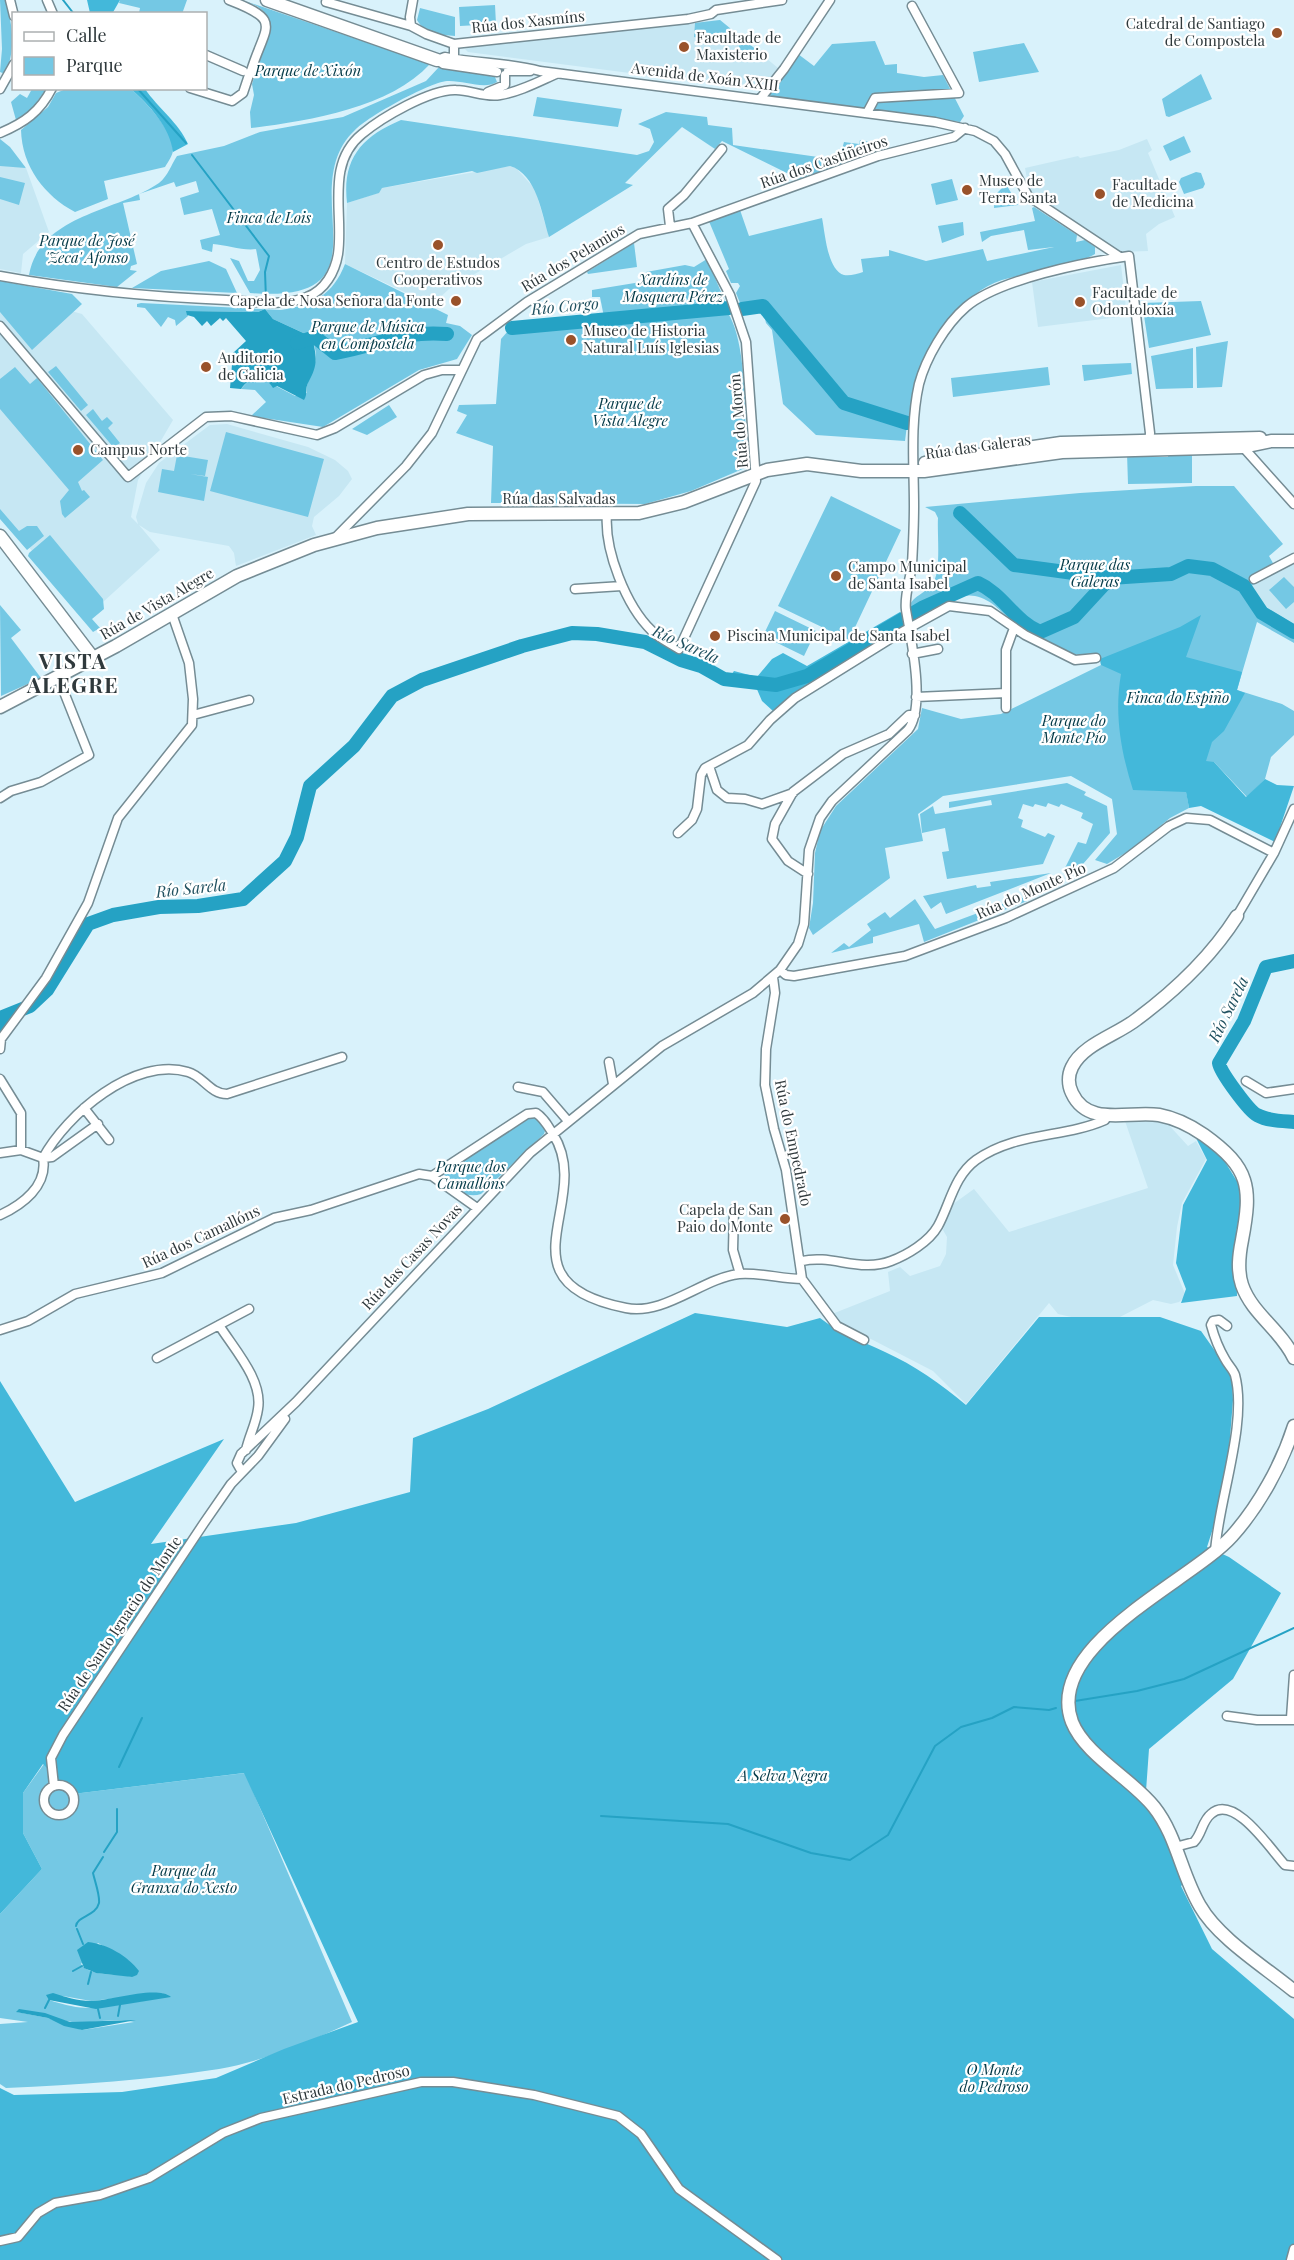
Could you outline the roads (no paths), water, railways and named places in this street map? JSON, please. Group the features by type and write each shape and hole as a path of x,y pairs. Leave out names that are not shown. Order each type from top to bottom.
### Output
{"street":[{"path":"196,90 231,101 243,93 248,70 265,34 264,21 258,11 229,0"},
{"name":"Avenida de Xoán XXIII","path":"267,0 443,64 486,71 504,70 517,65 540,71 966,128 982,133 994,141 1005,154 1023,191 1099,247"},
{"path":"411,26 413,0"},
{"name":"Rúa dos Xasmíns","path":"454,44 688,19 711,14 716,10 782,0"},
{"path":"760,99 784,69 830,0"},
{"path":"326,2 344,3 411,26 454,44 454,59"},
{"path":"867,113 875,98 959,93 912,6"},
{"path":"207,55 248,70"},
{"name":"Avenida de Xoán XXIII","path":"437,60 445,57 504,70"},
{"name":"Avenida de Xoán XXIII","path":"454,59 458,63 486,71"},
{"path":"0,89 12,68"},
{"path":"474,93 502,87 506,84 504,70"},
{"path":"504,70 512,74 514,82 510,93"},
{"path":"0,276 110,294 266,302 306,298 319,291 330,277 339,248 340,172 347,152 357,138 368,129 433,94 457,90 495,96 510,93 558,73"},
{"path":"0,133 31,117 44,104 51,90"},
{"name":"Rúa dos Castiñeiros","path":"692,223 884,154 954,137 966,128"},
{"path":"670,226 668,209 684,195 722,149"},
{"name":"Rúa dos Pelamios","path":"460,374 477,339 504,318 630,238 670,226 692,223"},
{"name":"Rúa do Morón","path":"692,223 730,295 746,342 751,476 807,464 861,471 914,470"},
{"path":"1099,247 1107,259"},
{"path":"1099,247 1107,259"},
{"path":"808,874 788,861 772,839 775,824 793,793 829,763 889,734 909,715 915,715 916,698 912,654 905,607 911,567 914,470 912,459 919,384 932,351 955,320 982,296 1004,286 1107,259 1129,256 1151,439 1149,446 1141,449"},
{"path":"0,326 128,477 206,417 231,416 317,435 335,428 424,375 448,370 460,374"},
{"name":"Rúa de Vista Alegre","path":"333,539 406,466 432,433 460,374"},
{"name":"Rúa das Galeras","path":"914,470 923,464 958,456 1050,444 1151,439 1294,441"},
{"name":"Rúa das Galeras","path":"914,470 924,471 1040,454 1141,449 1246,448 1268,440"},
{"path":"1246,448 1294,504"},
{"path":"607,514 614,560 622,586 652,632 679,649 744,510 756,481 751,476"},
{"name":"Rúa das Salvadas","path":"367,530 468,514 639,513 662,509 751,476"},
{"name":"Rúa de Vista Alegre","path":"0,707 93,658 245,572 333,539 367,530"},
{"path":"0,537 93,658"},
{"path":"1254,579 1294,558"},
{"path":"575,589 622,586"},
{"path":"678,833 692,820 697,809 701,775 709,766 748,745 770,720 795,698 909,626 944,608 955,606 990,612 1054,651 1075,660 1096,658"},
{"path":"0,1048 1,1039 46,978 91,896 118,818 189,731 193,715 189,663 172,614"},
{"path":"1006,708 1006,650 1014,628"},
{"path":"912,654 938,649"},
{"path":"0,798 41,782 92,752 58,676"},
{"path":"916,698 1005,693"},
{"path":"193,715 249,700"},
{"name":"Rúa das Casas Novas","path":"231,1484 237,1463 246,1450 296,1402 477,1208 553,1133 662,1046 753,993 787,962 798,944 804,924 810,844 820,818 832,801 908,730 915,715"},
{"path":"709,766 717,790 727,798 745,799 762,804 793,793"},
{"path":"1294,809 1275,853 1220,944 1136,1020 1084,1053 1072,1067 1069,1082 1074,1097 1089,1110 1107,1116 1158,1115 1175,1120 1202,1134 1223,1150 1236,1165 1247,1187 1248,1200 1239,1255 1240,1281 1252,1305 1287,1345 1294,1358"},
{"name":"Rúa do Monte Pío","path":"776,974 794,976 891,959 989,925 1114,868 1169,826 1186,818 1210,820 1275,853"},
{"name":"Rúa do Empedrado","path":"776,974 766,1049 765,1085 774,1129 786,1170 802,1261 802,1279"},
{"path":"0,1215 19,1206 29,1197 43,1173 43,1158 60,1130 111,1087 143,1074 173,1070 189,1072 218,1093 227,1094 342,1057"},
{"path":"609,1062 613,1084"},
{"path":"0,1079 21,1113 21,1150"},
{"path":"1246,1081 1266,1093 1294,1089"},
{"path":"518,1087 543,1092 568,1121"},
{"path":"84,1108 110,1140"},
{"path":"477,1208 432,1176 527,1114 538,1114 553,1133 563,1155 564,1173 556,1258 563,1280 572,1289 635,1310 674,1300 740,1274 802,1279 837,1326 864,1340"},
{"path":"802,1261 816,1257 857,1266 873,1266 905,1255 926,1240 938,1227 963,1173 978,1159 1009,1143 1069,1129 1085,1129 1105,1120 1107,1116"},
{"path":"0,1153 21,1150 43,1158 52,1157 98,1124"},
{"name":"Rúa dos Camallóns","path":"0,1330 28,1321 75,1294 162,1273 274,1218 312,1210 419,1174 432,1176"},
{"path":"734,1209 733,1250 740,1274"},
{"path":"157,1358 249,1309"},
{"path":"1215,1552 1234,1443 1237,1393 1234,1373 1225,1359 1211,1325 1213,1321 1219,1320 1227,1326"},
{"path":"219,1325 246,1366 258,1395 259,1408 246,1450"},
{"name":"Rúa das Casas Novas","path":"231,1484 258,1456 296,1402"},
{"path":"1294,1426 1253,1509 1231,1537 1215,1552 1147,1599 1107,1633 1088,1656 1071,1688 1070,1714 1076,1729 1087,1744 1148,1800 1161,1817 1194,1894 1208,1918 1294,1991"},
{"path":"237,1463 242,1472"},
{"name":"Rúa de Santo Ignacio do Monte","path":"54,1786 50,1762 58,1743 231,1484"},
{"path":"1227,1716 1257,1720 1292,1719 1294,1675"},
{"path":"1175,1847 1194,1842 1208,1816 1215,1811 1227,1810 1236,1813 1265,1839 1285,1865 1294,1866"},
{"name":"Estrada do Pedroso","path":"0,2241 18,2237 38,2213 55,2203 100,2195 149,2178 223,2133 261,2118 421,2082 442,2082 534,2095 618,2116 641,2134 678,2189 777,2260"},
{"path":"1291,2260 1294,2249"}],"waterway":[{"name":"Río Corgo","path":"63,0 72,12"},
{"name":"Río Corgo","path":"139,90 186,143"},
{"name":"Río Corgo","path":"192,155 269,256 265,272 266,299"},
{"name":"Río Corgo","path":"742,309 763,306 844,403 907,423"},
{"name":"Río Corgo","path":"512,328 729,308"},
{"name":"Río Corgo","path":"297,343 315,337 335,353 403,336 447,334"},
{"name":"Río Corgo","path":"960,513 1014,565 1110,578"},
{"name":"Río Sarela","path":"0,1018 30,1006 47,990 88,924 113,915 159,907 198,906 243,899 285,861 297,837 310,786 354,746 392,696 422,680 522,646 572,633 597,634 645,642 681,660 701,666 724,679 776,685 807,676 922,608 978,583 995,594 1023,621 1040,632 1074,617 1110,578 1171,574 1188,566 1212,569 1244,586 1262,613 1294,632"},
{"name":"Río Sarela","path":"1294,961 1266,967 1244,1021 1219,1063 1229,1082 1253,1112 1266,1118 1294,1122"},
{"path":"0,1028 15,1014"},
{"path":"1075,1701 1137,1691 1184,1679 1294,1628"},
{"path":"601,1816 728,1824 811,1853 850,1860 888,1835 935,1746 961,1727 992,1718 1014,1707 1049,1710 1056,1708"},
{"path":"119,1767 142,1718"},
{"path":"104,1852 117,1832 117,1809"},
{"path":"76,1926 80,1920 94,1911 99,1903 93,1873 103,1857"},
{"path":"77,1929 83,1944"},
{"path":"73,1971 82,1966"},
{"path":"88,1984 91,1972"},
{"path":"45,2008 49,2000"},
{"path":"118,2016 120,2005"},
{"path":"98,2009 100,2018"}],"place":[{"name":"Catedral de Santiago de Compostela","path":"1277,33"},
{"name":"Facultade de Maxisterio","path":"684,47"},
{"name":"Museo de Terra Santa","path":"967,190"},
{"name":"Facultade de Medicina","path":"1100,194"},
{"name":"Centro de Estudos Cooperativos","path":"438,245"},
{"name":"Capela de Nosa Señora da Fonte","path":"456,301"},
{"name":"Facultade de Odontoloxía","path":"1080,302"},
{"name":"Museo de Historia Natural Luís Iglesias","path":"571,340"},
{"name":"Auditorio de Galicia","path":"206,367"},
{"name":"Campus Norte","path":"78,450"},
{"name":"Campo Municipal de Santa Isabel","path":"836,576"},
{"name":"Piscina Municipal de Santa Isabel","path":"715,636"},
{"name":"Capela de San Paio do Monte","path":"785,1219"}],"district":[{"name":"VISTA ALEGRE","path":"73,674"}],"park label":[{"name":"Parque de Xixón","path":"308,71"},
{"name":"Finca de Lois","path":"269,218"},
{"name":"Parque de José 'Zeca' Afonso","path":"87,250"},
{"name":"Xardíns de Mosquera Pérez","path":"673,288"},
{"name":"Parque de Música en Compostela","path":"368,336"},
{"name":"Parque de Vista Alegre","path":"630,412"},
{"name":"Parque das Galeras","path":"1095,574"},
{"name":"Finca do Espiño","path":"1178,698"},
{"name":"Parque do Monte Pío","path":"1074,730"},
{"name":"Parque dos Camallóns","path":"471,1176"},
{"name":"A Selva Negra","path":"783,1776"},
{"name":"Parque da Granxa do Xesto","path":"184,1880"},
{"name":"O Monte do Pedroso","path":"994,2078"}]}
